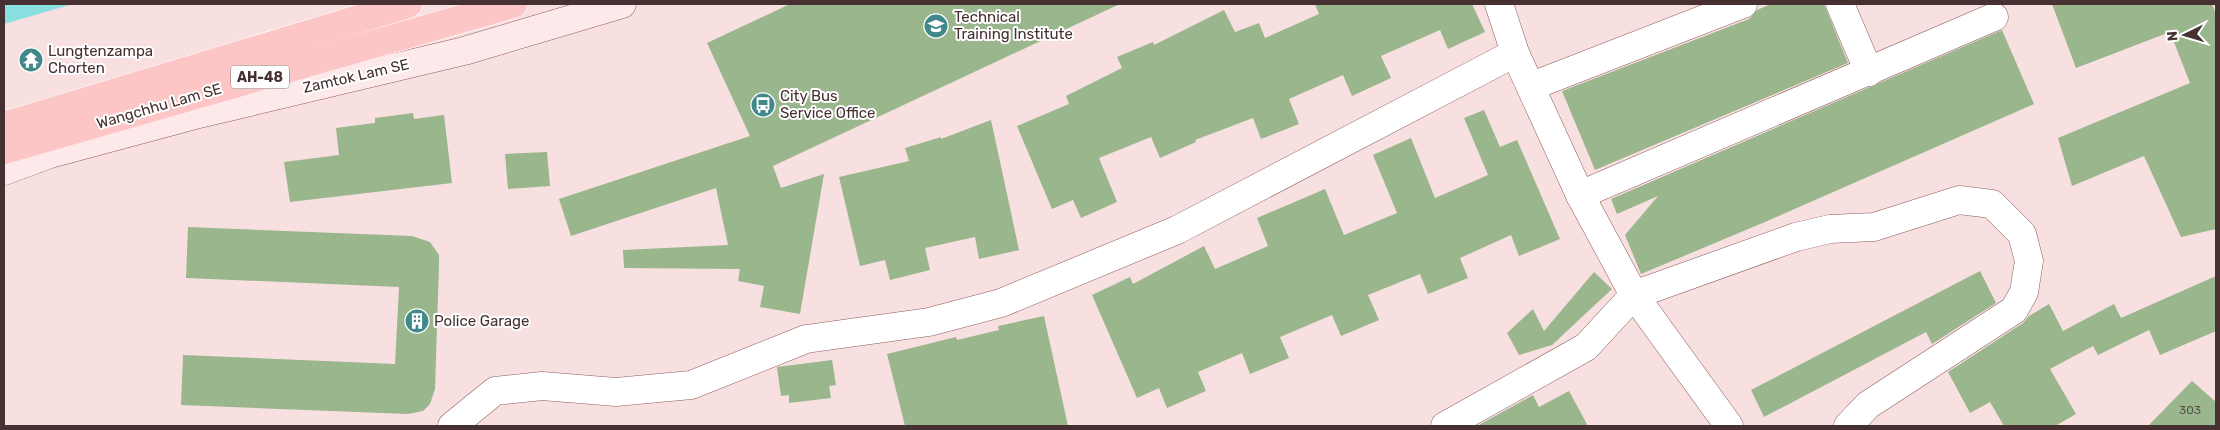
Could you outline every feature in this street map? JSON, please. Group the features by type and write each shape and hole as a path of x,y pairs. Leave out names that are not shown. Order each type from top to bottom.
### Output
{"highway":[{"name":"Wangchhu Lam SE","path":"4,150 408,4"},
{"name":"Wangchhu Lam SE","path":"4,150 513,4"}],"main road":[{"name":"Zamtok Lam SE","path":"4,150 50,154 195,115 464,51 622,4"}],"street":[{"path":"1499,4 1515,53 1532,86 1580,195 1634,295 1729,426"},
{"path":"1532,86 1743,4"},
{"path":"1840,4 1869,72"},
{"path":"1580,195 1869,72 1994,16"},
{"path":"452,426 495,390 542,386 616,392 692,385 806,339 928,322 1001,303 1177,230 1515,53"},
{"path":"1445,426 1586,347 1634,295 1796,237 1822,231 1874,227 1959,200 1992,204 2022,234 2029,260 2024,292 2014,310 1868,405 1848,426"}],"water":[{"path":"4,4 73,4 4,24"}],"building":[{"path":"790,4 1120,4 773,166 781,188 824,174 800,314 760,307 764,286 738,281 740,269 624,268 623,250 728,245 716,188 571,236 559,199 750,136 707,43"},
{"path":"1315,4 1472,4 1485,32 1448,49 1440,30 1381,56 1391,78 1352,96 1343,75 1289,99 1299,124 1261,139 1253,118 1195,140 1196,142 1160,158 1151,137 1099,158 1117,202 1081,218 1073,200 1052,209 1017,126 1069,104 1066,96 1122,68 1117,57 1153,42 1154,45 1224,10 1235,32 1259,23 1265,38 1319,14"},
{"path":"1771,4 1824,4 1848,63 1595,170 1562,91 1749,19 1757,10"},
{"path":"2052,4 2212,4 2216,14 2216,229 2181,237 2144,156 2072,186 2058,138 2190,83 2170,32 2076,68"},
{"path":"2002,30 2034,104 1765,222 1641,274 1625,235 1658,196 1617,214 1611,199"},
{"path":"1484,110 1500,147 1517,140 1560,239 1519,256 1511,235 1460,258 1468,278 1428,294 1420,274 1368,295 1379,320 1341,336 1332,315 1280,337 1289,358 1250,374 1242,353 1198,372 1206,391 1167,408 1159,388 1137,398 1092,295 1130,277 1133,284 1204,246 1215,269 1268,246 1257,218 1325,189 1344,235 1397,213 1373,155 1411,138 1435,198 1488,175 1464,118"},
{"path":"413,113 414,119 444,115 452,183 290,202 284,162 339,155 336,128 375,123 375,118"},
{"path":"991,120 1019,250 979,259 975,237 925,248 930,270 890,280 885,260 860,266 839,177 909,161 905,148 941,137 941,139"},
{"path":"547,152 550,186 508,189 505,154"},
{"name":"Police Garage","path":"188,227 412,236 430,242 439,255 439,265 435,389 430,404 423,411 408,414 181,405 183,355 395,364 399,287 186,278"},
{"path":"1980,271 1996,303 1932,344 1926,332 1764,417 1751,390"},
{"path":"1594,272 1612,289 1552,345 1519,355 1507,333 1533,309 1544,331"},
{"path":"2216,276 2216,331 2160,355 2149,330 2098,355 2093,346 2050,369 2076,414 2055,426 2004,426 1990,402 1970,413 1948,372 2049,304 2063,331 2114,304 2121,318"},
{"path":"1044,316 1068,426 905,426 887,354 956,337 957,340 999,330 998,326"},
{"path":"832,360 836,385 829,386 831,398 789,403 789,395 781,396 777,367"},
{"path":"2192,381 2216,402 2216,426 2148,426"},
{"path":"1569,391 1588,426 1477,426 1533,395 1539,407"}],"place":[{"name":"Technical Training Institute","path":"936,26"},
{"name":"Lungtenzampa Chorten","path":"31,60"},
{"name":"City Bus Service Office","path":"763,105"},
{"name":"Police Garage","path":"417,321"}]}
